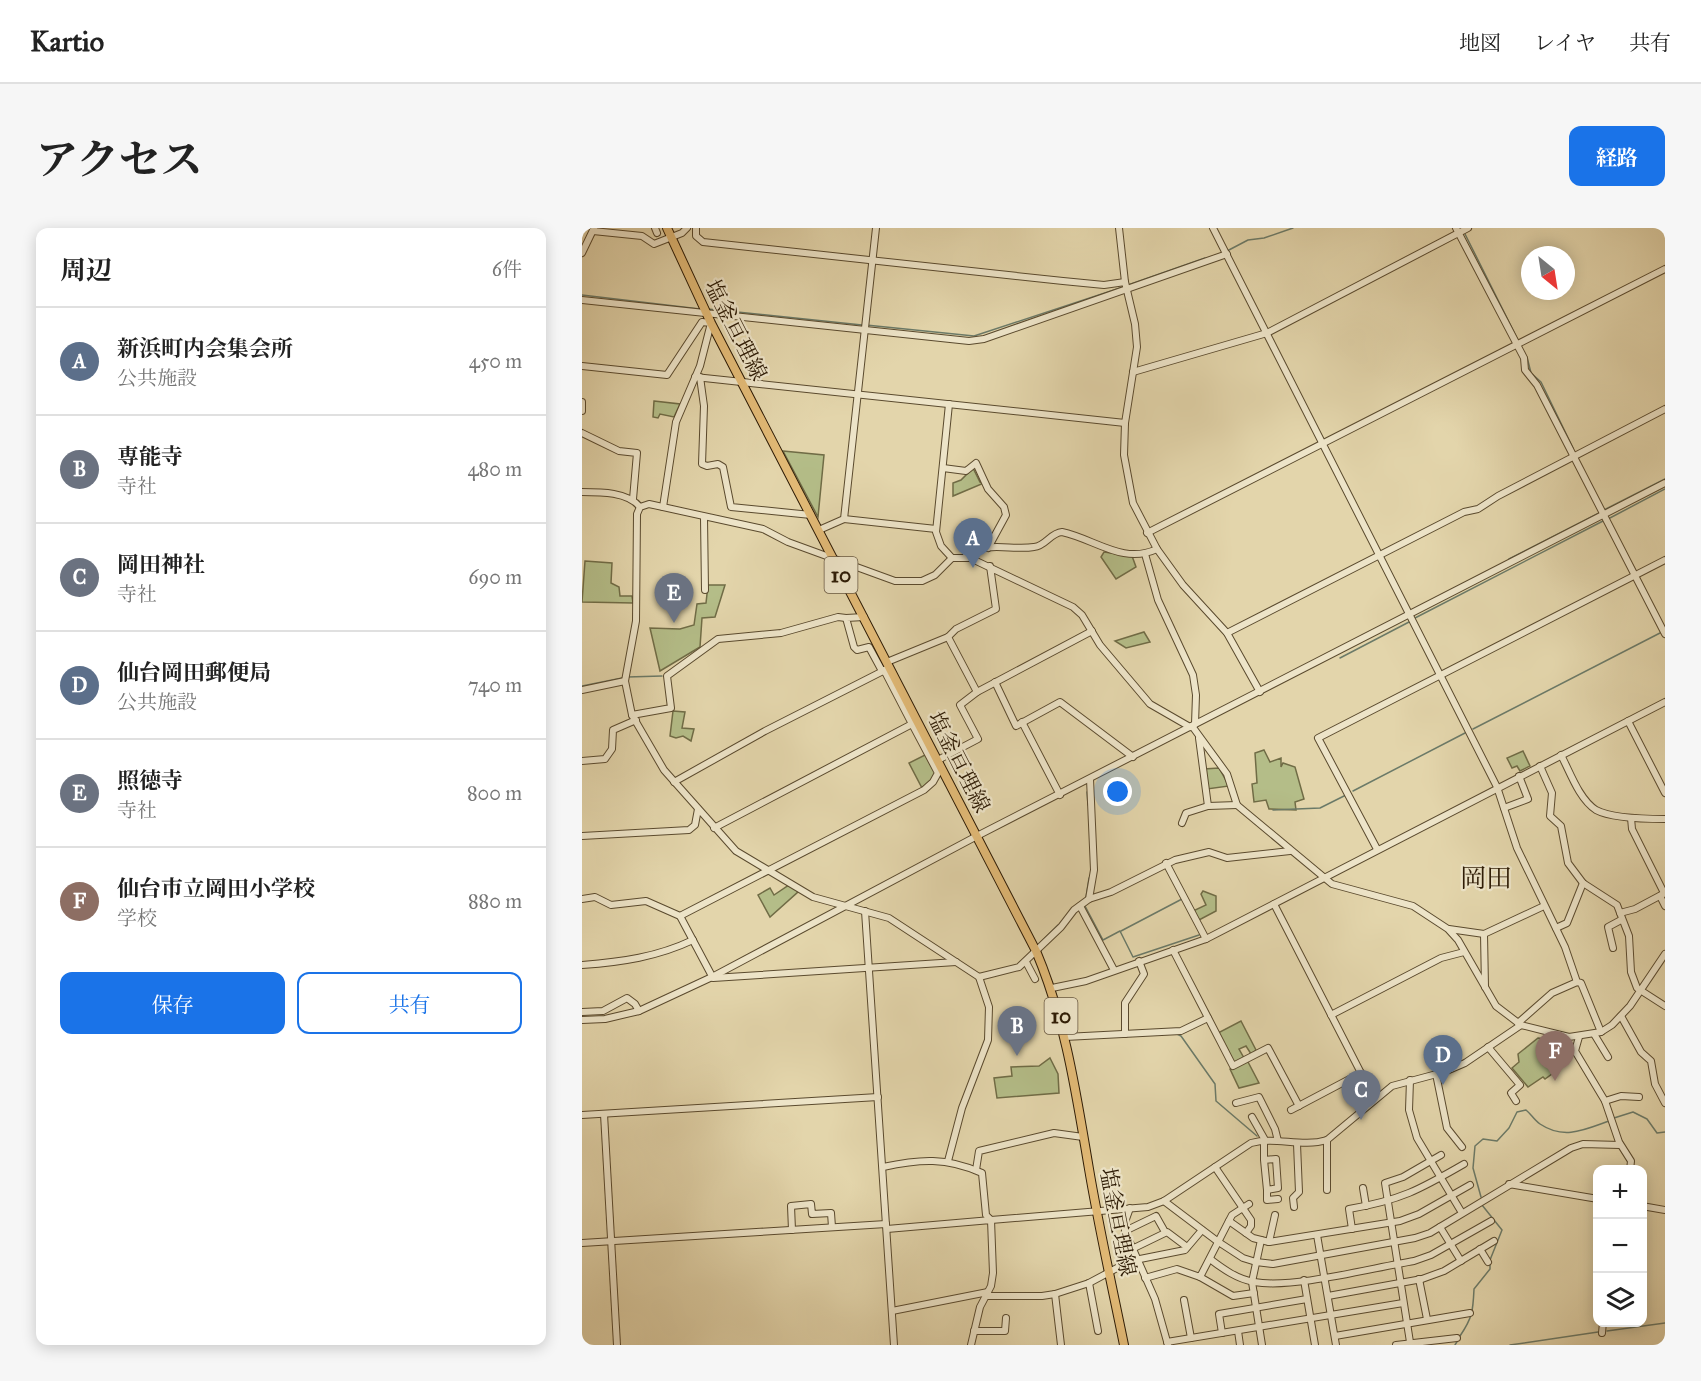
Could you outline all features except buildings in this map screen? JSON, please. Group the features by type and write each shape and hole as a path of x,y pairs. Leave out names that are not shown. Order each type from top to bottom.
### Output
{"main road":[{"name":"塩釜亘理線","path":"667,228 706,314 864,617 886,668 938,760 1036,951 1052,988 1065,1037 1096,1212 1124,1345"}],"street":[{"path":"582,253 593,229 642,236 654,244 671,238 687,228"},
{"path":"696,228 696,237 703,242 1126,286"},
{"path":"844,519 876,228"},
{"path":"1119,228 1137,347 1125,423 1124,454 1129,486 1147,533 1157,549 1183,585 1227,633 1260,692"},
{"path":"1213,228 1497,788 1517,848 1556,928 1576,982"},
{"path":"1133,372 1267,333 1457,230 1468,228"},
{"path":"1457,230 1524,358 1525,370 1537,385 1665,634"},
{"path":"582,300 866,328 969,341 984,339 1126,286 1226,252"},
{"path":"1147,533 1665,268"},
{"path":"582,366 667,375 706,314"},
{"path":"663,507 676,422 698,377 706,314"},
{"path":"698,377 1125,423"},
{"path":"698,377 704,406 702,464 707,466 718,464 723,467 730,507 811,515"},
{"path":"582,402 582,411"},
{"path":"949,404 936,529 941,546 952,558"},
{"path":"1227,633 1464,512 1478,509 1573,456 1665,409"},
{"path":"582,433 619,451 637,453 633,499"},
{"path":"943,468 966,471 976,463 988,489 1004,507 1005,519 988,548"},
{"path":"582,1020 605,1019 639,1011 712,977 977,836 1665,483"},
{"path":"582,492 598,492 633,499 640,507"},
{"path":"948,1161 962,1108 988,1040 989,1007 979,977 889,918 813,897 736,851 674,782 650,748 634,717 625,678 636,621 637,514 640,507 649,504 704,518 763,529 788,542 903,583 929,578 952,558 966,556 988,548 1037,547 1057,532 1116,553 1145,554 1157,549"},
{"path":"704,518 705,590"},
{"path":"819,530 844,519 936,529"},
{"path":"1145,554 1158,600 1193,675 1196,695 1192,726"},
{"path":"966,556 1064,601 1082,615 1100,645 1150,704 1192,726 1227,774 1237,805 1332,884 1413,906 1448,929 1496,1006 1520,1024 1557,1035 1579,1037 1597,1033 1622,1016 1665,954"},
{"path":"1377,849 1318,738 1665,560"},
{"path":"674,782 765,731 948,637 956,629 996,609 990,566"},
{"path":"582,761 605,759 612,749 613,730 634,717 671,708 667,676 718,639 781,633 838,617 864,617"},
{"path":"680,916 924,790 933,782 938,773 886,668 869,647 857,650 854,647 846,618"},
{"path":"938,760 978,739 960,705 976,692 1092,631"},
{"path":"948,637 976,692"},
{"path":"582,690 625,678"},
{"path":"995,682 1016,726 1060,702 1133,756"},
{"path":"1052,988 1086,981 1206,939 1665,702"},
{"path":"1628,721 1665,793"},
{"path":"1022,722 1060,795"},
{"path":"714,828 912,724"},
{"path":"1198,735 1208,806"},
{"path":"1561,755 1577,787 1594,808 1631,818 1665,819"},
{"path":"1540,766 1552,793 1550,816 1561,826 1566,856 1583,883 1611,899 1629,936 1631,972 1640,992 1665,1006"},
{"path":"1504,808 1528,799 1519,776"},
{"path":"1089,899 1094,870 1090,779"},
{"path":"1182,823 1186,813 1208,806 1237,805"},
{"path":"582,836 689,830 695,825 698,809"},
{"path":"1631,818 1632,829 1663,894 1665,906"},
{"path":"979,977 1011,970 1026,962 1089,899 1111,892 1166,863 1209,852 1227,858 1290,851"},
{"path":"1166,863 1206,939"},
{"path":"1556,928 1567,923 1583,883"},
{"path":"1613,948 1608,927 1620,916 1663,894"},
{"path":"582,899 595,897 611,905 646,901 680,916 712,977"},
{"path":"1274,904 1361,1073 1377,1096"},
{"path":"1080,906 1114,970"},
{"path":"1448,929 1484,934 1544,906"},
{"path":"865,911 894,1345"},
{"path":"1484,934 1485,987"},
{"path":"582,965 613,964 664,954 693,940"},
{"path":"1173,950 1233,1066 1269,1048 1299,1106"},
{"path":"1331,1015 1441,958 1464,952"},
{"path":"1125,1034 1125,1004 1144,974 1139,961"},
{"path":"712,977 957,962"},
{"path":"1026,962 1035,978"},
{"path":"582,1243 832,1227 887,1227 1148,1207 1164,1201 1251,1143 1264,1140 1314,1144 1327,1140 1377,1096 1392,1086 1436,1074 1464,1063 1520,1024 1552,993 1576,982 1581,983 1597,1033 1608,1057"},
{"path":"582,1012 603,1011 627,998 635,1004 639,1011"},
{"path":"1622,1016 1641,1052 1651,1061 1656,1084 1665,1103"},
{"path":"1065,1037 1181,1031 1208,1018"},
{"path":"1579,1037 1575,1051 1605,1101 1620,1145 1631,1161 1631,1165"},
{"path":"1488,1047 1520,1085 1511,1093 1516,1101"},
{"path":"1292,1110 1361,1073"},
{"path":"1436,1074 1446,1128 1461,1148"},
{"path":"1410,1080 1409,1110 1417,1138 1462,1213"},
{"path":"582,1115 878,1096"},
{"path":"1605,1101 1621,1096 1639,1097"},
{"path":"1236,1103 1259,1097 1275,1129 1278,1141"},
{"path":"604,1114 618,1345"},
{"path":"1252,1117 1264,1140 1267,1200 1278,1199"},
{"path":"976,1170 979,1151 1054,1133 1083,1137"},
{"path":"1327,1140 1327,1190"},
{"path":"1294,1207 1293,1198 1299,1192 1298,1144"},
{"path":"1164,1201 1243,1258 1256,1262 1273,1263 1415,1239 1440,1227 1571,1148 1583,1144 1620,1145"},
{"path":"1410,1342 1385,1183 1403,1177 1441,1155"},
{"path":"883,1167 921,1159 948,1161 976,1170 984,1176 986,1215 991,1220 993,1273 987,1294 980,1307 971,1345"},
{"path":"1264,1160 1276,1159 1278,1188 1267,1190"},
{"path":"1352,1229 1349,1209 1388,1203 1413,1194 1464,1164"},
{"path":"1215,1167 1246,1207 1251,1220 1251,1226 1246,1233"},
{"path":"1508,1184 1593,1197"},
{"path":"1229,1221 1246,1233 1269,1242 1391,1223 1419,1214 1470,1185"},
{"path":"1362,1188 1366,1206"},
{"path":"792,1230 791,1206 812,1204 812,1214 831,1213 832,1227"},
{"path":"1200,1277 1232,1215 1246,1207"},
{"path":"1647,1207 1665,1210"},
{"path":"1130,1208 1125,1222 1125,1231 1155,1299 1168,1344 1191,1338 1403,1303"},
{"path":"1269,1242 1275,1215"},
{"path":"1125,1231 1156,1216 1165,1232 1187,1247"},
{"path":"1210,1259 1229,1273 1252,1282 1277,1285 1397,1264 1431,1255 1491,1221"},
{"path":"1440,1227 1461,1261"},
{"path":"892,1311 987,1294 1042,1296 1055,1294 1089,1283 1137,1260 1163,1256 1187,1247 1202,1230"},
{"path":"1132,1249 1165,1232"},
{"path":"1317,1234 1336,1345"},
{"path":"1261,1240 1252,1282 1262,1345"},
{"path":"1328,1296 1419,1279 1444,1271 1494,1241"},
{"path":"1480,1249 1488,1262"},
{"path":"1145,1278 1177,1269 1200,1277 1233,1296 1254,1293"},
{"path":"1419,1279 1427,1319"},
{"path":"1304,1280 1315,1345"},
{"path":"1089,1283 1098,1331"},
{"path":"1055,1294 1061,1345"},
{"path":"1222,1333 1219,1314 1307,1299"},
{"path":"1184,1300 1191,1338"},
{"path":"1335,1336 1470,1312"},
{"path":"974,1330 1005,1331 1006,1318"},
{"path":"1602,1333 1603,1327"},
{"path":"1238,1330 1240,1345"},
{"path":"1396,1345 1457,1338"}],"green space":[{"path":"654,401 680,404 674,417 660,414 658,418 653,417"},
{"path":"783,451 824,455 818,517"},
{"path":"973,468 980,482 984,483 953,496 953,483 961,480"},
{"path":"1104,552 1132,556 1136,567 1116,579 1101,557"},
{"path":"585,561 612,563 611,583 619,587 620,596 632,596 633,603 582,602"},
{"path":"708,585 725,585 715,617 702,618 700,647 660,671 650,628 680,629 694,625 697,604 706,603"},
{"path":"1144,632 1150,642 1126,648 1115,641"},
{"path":"673,711 685,712 682,728 694,729 691,741 683,736 676,738 670,736"},
{"path":"1264,750 1270,762 1281,758 1281,767 1283,763 1295,767 1304,799 1295,802 1296,810 1269,809 1266,800 1254,802 1252,784 1257,783 1255,753"},
{"path":"1523,751 1530,766 1520,771 1517,766 1512,768 1507,758"},
{"path":"927,754 936,771 934,777 922,788 909,763"},
{"path":"1219,768 1229,786 1207,789 1204,769"},
{"path":"789,885 799,891 770,917 758,895 770,888 774,895"},
{"path":"1203,891 1216,896 1216,911 1199,920 1193,911 1206,905 1201,894"},
{"path":"1241,1021 1256,1050 1251,1054 1246,1046 1239,1049 1244,1058 1233,1064 1216,1034"},
{"path":"1538,1038 1554,1040 1567,1063 1545,1079 1543,1077 1528,1087 1512,1068 1519,1062 1518,1054"},
{"path":"1050,1058 1058,1074 1059,1093 997,1098 994,1078 1012,1076 1011,1067 1039,1066"},
{"path":"1247,1060 1259,1083 1239,1088 1230,1069"}],"waterway":[{"path":"1227,251 1248,240 1264,238 1293,228"},
{"path":"1465,234 1518,340"},
{"path":"1128,285 1205,258"},
{"path":"866,325 974,336 1123,287"},
{"path":"582,295 700,309"},
{"path":"708,309 862,325"},
{"path":"1527,357 1531,373 1541,382 1573,448"},
{"path":"1604,510 1665,479"},
{"path":"1608,519 1665,489"},
{"path":"1509,559 1599,513"},
{"path":"1415,618 1603,521"},
{"path":"1632,564 1636,571"},
{"path":"1639,577 1648,595"},
{"path":"1340,658 1409,622"},
{"path":"1473,729 1660,633"},
{"path":"627,677 662,676"},
{"path":"582,686 622,678"},
{"path":"1353,791 1465,733"},
{"path":"1087,792 1088,805"},
{"path":"1273,810 1320,808 1346,795"},
{"path":"1086,897 1089,878"},
{"path":"1121,931 1182,899"},
{"path":"1085,906 1103,940 1120,931 1133,957 1199,935"},
{"path":"1038,945 1058,925"},
{"path":"1177,1034 1181,1036 1215,1084 1216,1101 1257,1136"},
{"path":"1481,1197 1473,1168 1475,1146 1483,1139 1497,1141 1509,1128 1517,1112 1526,1110 1540,1124 1557,1132 1574,1132 1609,1121"},
{"path":"1614,1118 1633,1112 1647,1119 1657,1133 1665,1132"},
{"path":"1460,1336 1472,1313 1474,1289 1490,1269 1490,1260 1502,1230 1482,1205"},
{"path":"1607,1331 1665,1323"},
{"path":"1510,1345 1598,1332"},
{"path":"1455,1345 1458,1340"}],"place":[{"name":"新浜町内会集会所","path":"973,568"},
{"name":"照徳寺","path":"674,623"},
{"name":"専能寺","path":"1017,1056"},
{"name":"仙台市立岡田小学校","path":"1555,1081"},
{"name":"仙台岡田郵便局","path":"1443,1085"},
{"name":"岡田神社","path":"1361,1120"}],"district":[{"name":"岡田","path":"1486,878"}]}
